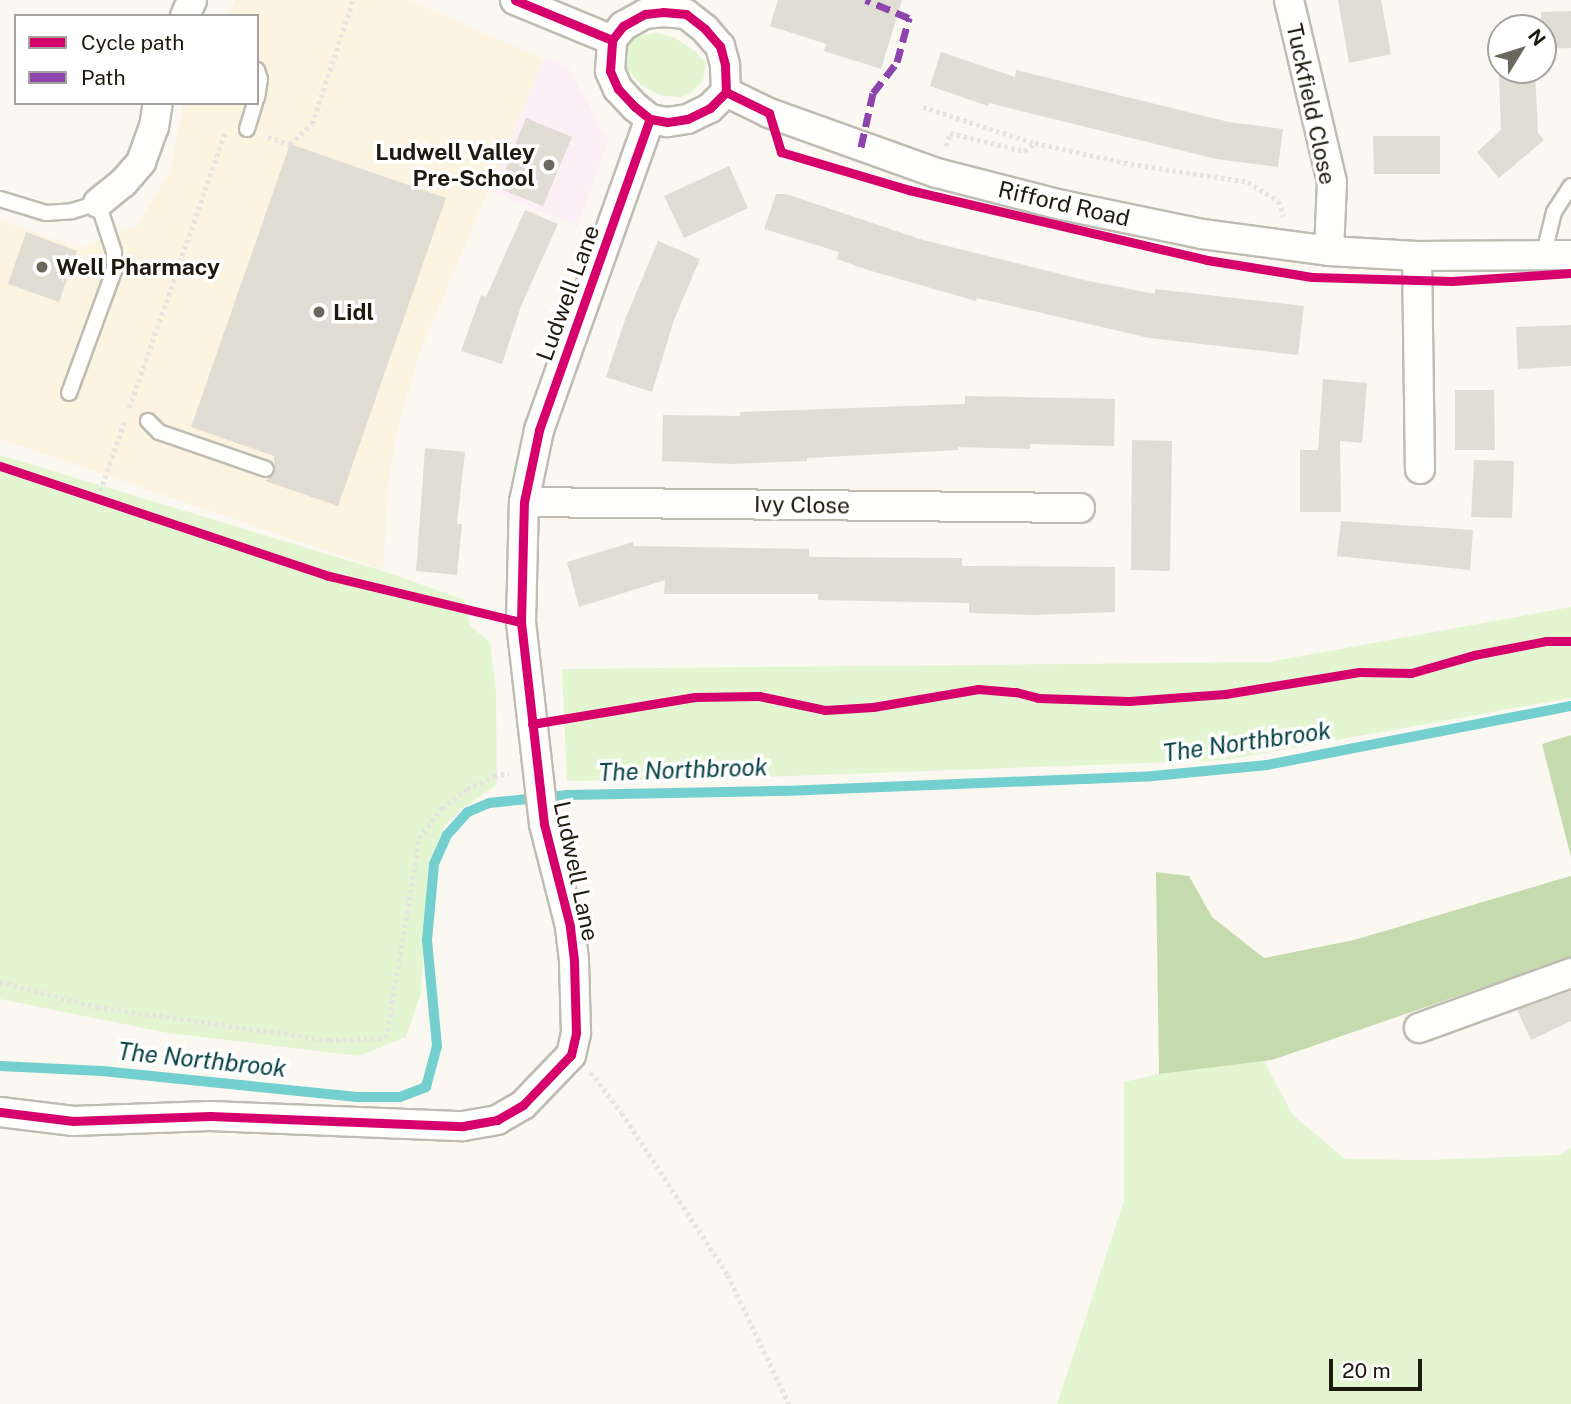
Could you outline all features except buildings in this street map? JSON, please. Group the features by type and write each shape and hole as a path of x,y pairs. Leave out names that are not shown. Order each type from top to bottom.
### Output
{"street":[{"path":"514,0 612,40"},
{"name":"Tuckfield Close","path":"1289,0 1332,181 1329,251"},
{"path":"688,7 720,46 726,65 726,92 710,107 687,119 667,122 650,119 618,89 610,71 612,40 623,26 645,14 688,7"},
{"name":"Rifford Road","path":"726,92 769,113 937,173 1062,205 1202,234 1329,251 1418,256 1571,255"},
{"path":"98,203 123,183 141,162 154,127 158,105"},
{"name":"Ludwell Lane","path":"571,1055 576,1032 574,960 570,926 544,824 521,622 524,502 539,430 650,119"},
{"path":"1418,256 1420,469"},
{"name":"Ivy Close","path":"524,502 1080,508"},
{"path":"1419,1028 1571,973"},
{"path":"0,1112 73,1121 210,1116 463,1126 497,1120 523,1105 571,1055"}],"lane":[{"path":"247,129 255,105"},
{"path":"1543,257 1554,212 1571,186"},
{"path":"0,200 47,213 72,211 98,203 114,252 114,271 69,393"},
{"path":"148,421 159,432 266,469"}],"path":[{"path":"98,498 228,123 290,144 312,124 353,0"},
{"path":"923,107 1035,143 1130,164 1248,182 1279,201 1295,247"},
{"path":"937,173 950,133 1024,151 1035,143"},
{"path":"86,494 111,503"},
{"path":"0,982 97,1007 330,1040 386,1038 419,838 442,808 467,789 494,776 538,771"},
{"path":"571,1055 590,1071 622,1113 728,1275 789,1404"}],"shaded area":[{"path":"236,0 409,0 544,59 419,354 397,431 389,476 383,570 0,439 0,220 79,249 138,225 170,170 184,105 259,105 259,14 228,14"},
{"name":"Ludwell Valley Pre-School","path":"545,58 568,67 608,140 578,226 489,190"}],"green space":[{"path":"655,33 673,37 695,51 706,63 703,80 693,91 682,97 662,96 642,86 627,69 624,51 635,37"},
{"path":"0,455 383,571 465,600 470,626 490,642 496,693 497,785 463,808 445,825 428,865 421,993 406,1037 359,1056 168,1033 0,999"},
{"path":"1571,607 1571,698 1226,760 735,778 567,781 562,669 1269,662"},
{"path":"1571,735 1571,857 1542,744"},
{"path":"1156,872 1189,876 1212,917 1264,958 1354,940 1571,876 1571,957 1272,1060 1159,1074"},
{"path":"1264,1061 1293,1115 1345,1159 1427,1160 1560,1155 1571,1148 1571,1404 1057,1404 1124,1201 1124,1082 1159,1074"}],"waterway":[{"name":"The Northbrook","path":"0,1066 102,1071 360,1097 400,1097 426,1087 437,1046 427,940 434,864 447,835 468,812 489,803 568,795 784,791 1153,776 1267,765 1571,706"}],"marked path":[{"path":"861,147 873,93 897,62 909,18 866,0"}],"cycle path":[{"path":"515,0 612,40"},
{"path":"663,12 686,14 720,46 725,65 726,92 710,108 687,119 667,122 650,119 635,107 618,89 610,71 612,40 623,26 645,14 663,12"},
{"path":"726,92 769,113 781,152 909,190 1207,260 1312,277 1452,281 1571,273"},
{"path":"0,1112 73,1121 210,1116 463,1126 497,1120 523,1105 571,1055 576,1033 574,960 570,926 544,824 521,622 524,502 539,430 650,119"},
{"path":"0,466 329,576 521,622"},
{"path":"532,724 695,697 759,696 825,710 873,707 978,689 1016,692 1038,698 1129,701 1225,694 1359,672 1411,673 1474,655 1546,641 1571,641"}],"place":[{"name":"Ludwell Valley Pre-School","path":"549,165"},
{"name":"Well Pharmacy","path":"42,267"},
{"name":"Lidl","path":"319,312"}]}
